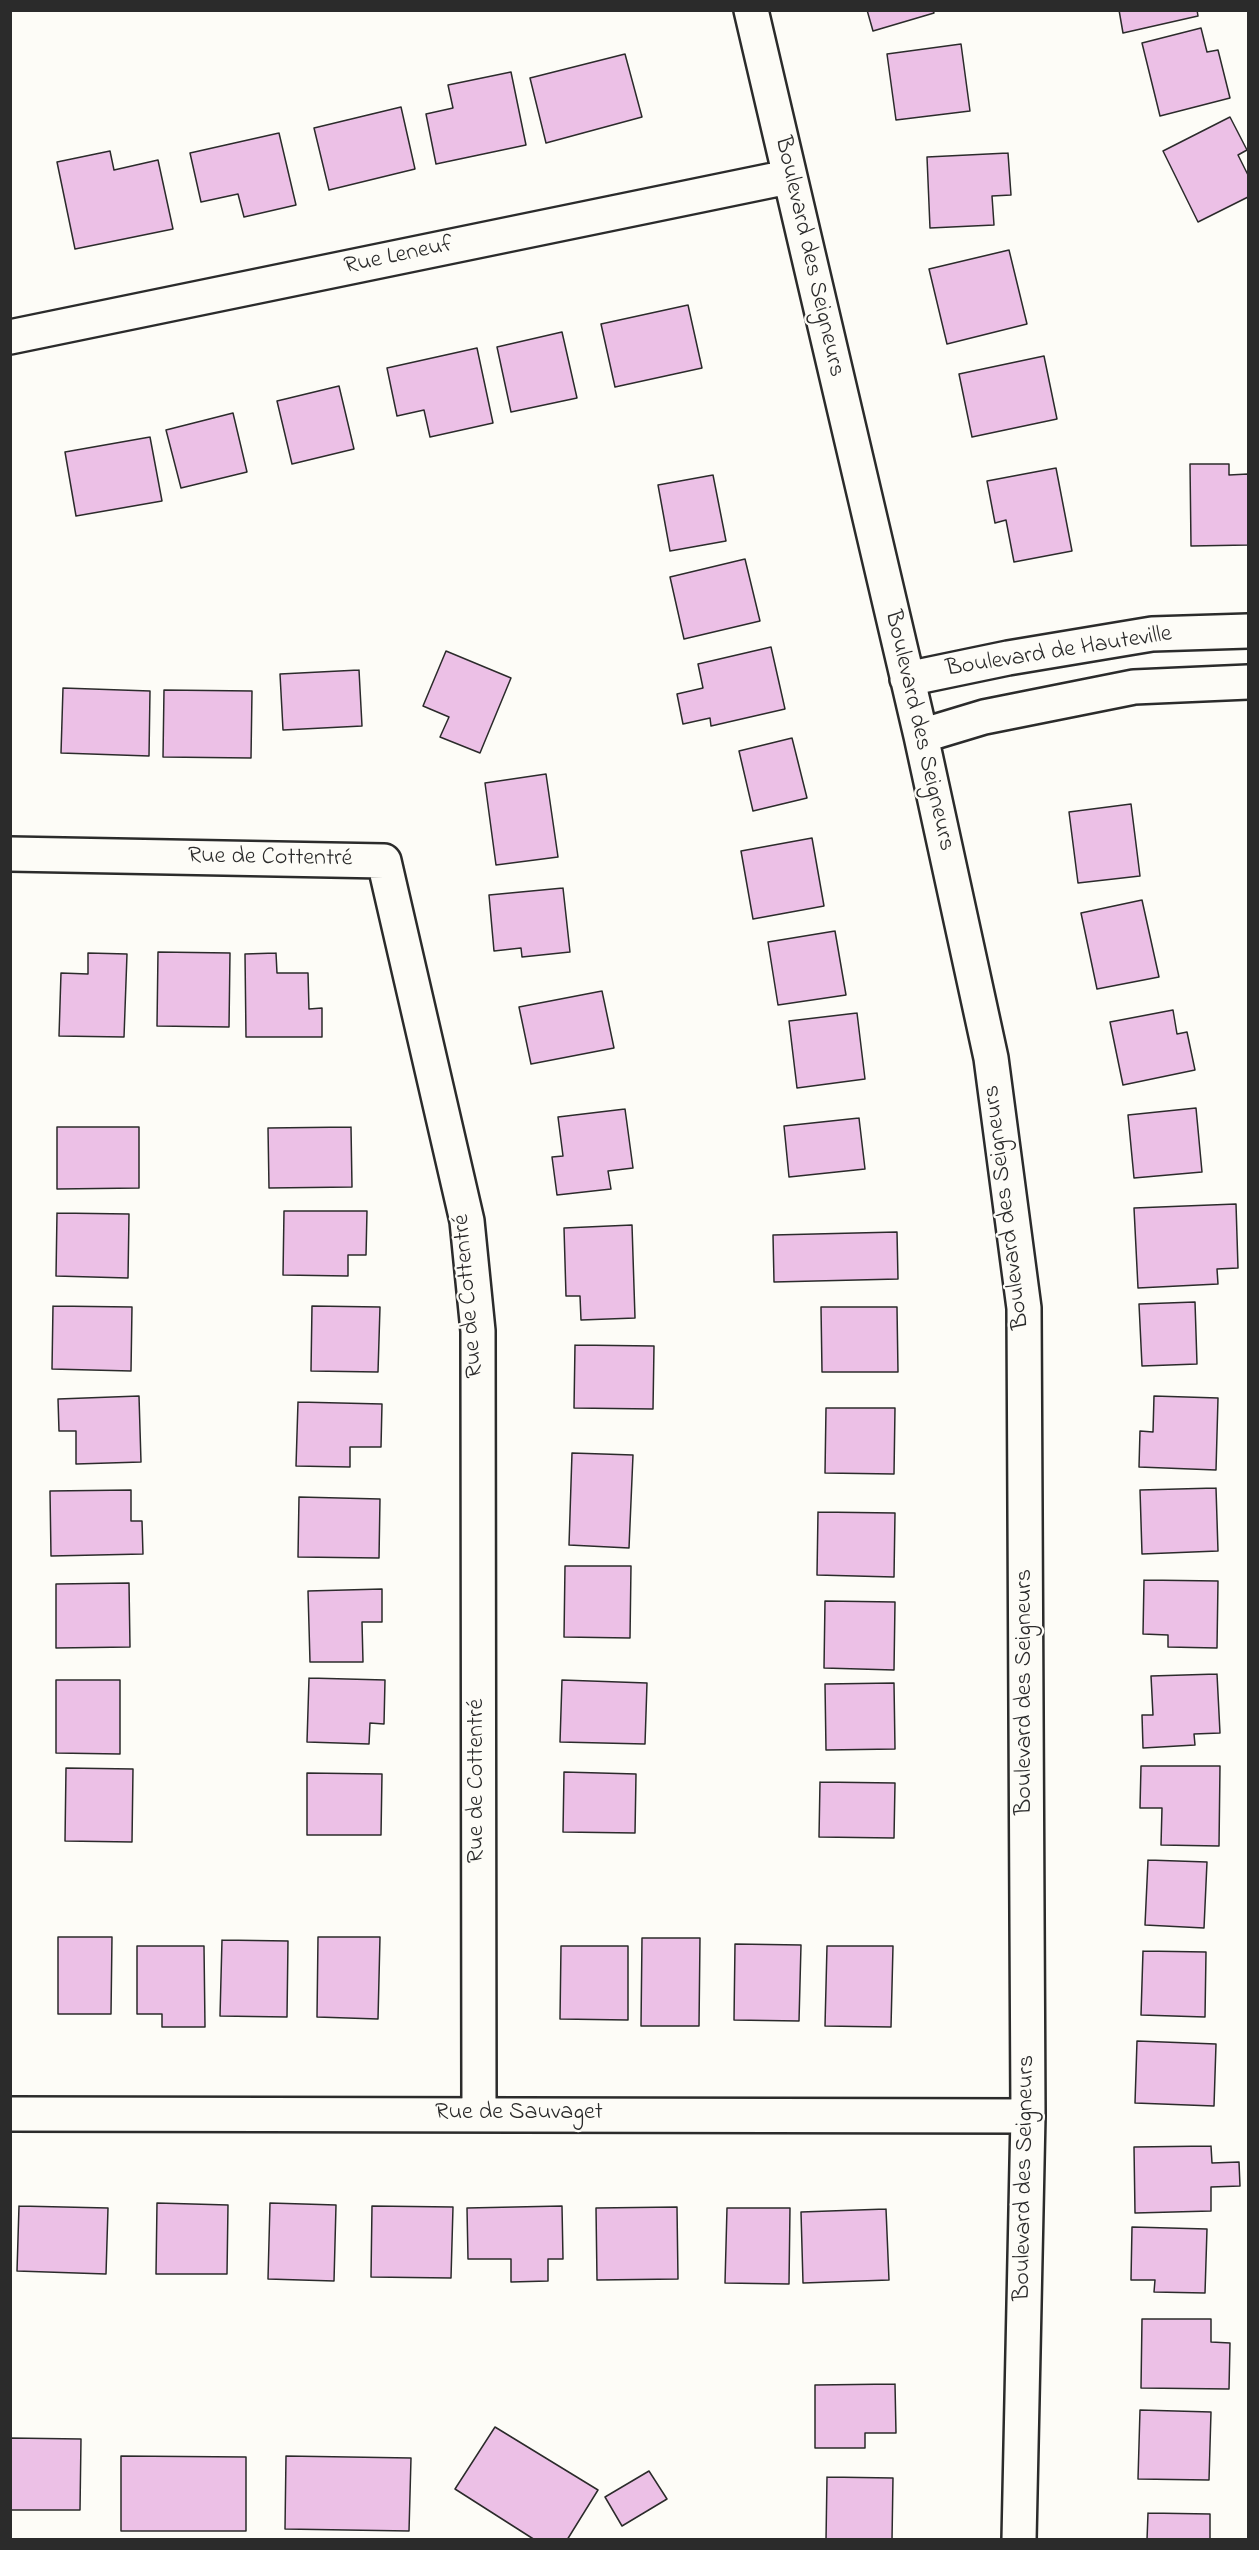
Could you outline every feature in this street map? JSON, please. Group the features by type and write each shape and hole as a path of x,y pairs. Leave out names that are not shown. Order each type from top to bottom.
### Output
{"street":[{"name":"Boulevard des Seigneurs","path":"751,10 788,177 921,736 991,1058 1024,1308 1028,2116 1019,2540"},
{"name":"Rue Leneuf","path":"10,337 788,177"},
{"name":"Boulevard de Hauteville","path":"907,679 1008,658 1152,634 1248,631"},
{"name":"Boulevard de Hauteville","path":"921,736 984,717 1134,687 1248,682"},
{"name":"Rue de Cottentré","path":"10,854 384,861 467,1221 478,1331 479,2113"},
{"name":"Rue de Sauvaget","path":"10,2114 479,2113 1028,2116"}],"building":[{"path":"867,10 933,10 934,13 873,31"},
{"path":"1119,10 1197,10 1198,16 1123,33"},
{"path":"1201,28 1207,52 1218,50 1230,98 1160,116 1142,43"},
{"path":"961,44 970,111 896,120 887,54"},
{"path":"625,54 642,117 546,143 530,78"},
{"path":"511,72 526,145 436,164 426,114 453,108 448,85"},
{"path":"401,107 415,169 329,190 314,128"},
{"path":"1230,117 1247,150 1238,155 1248,175 1248,197 1198,222 1163,151"},
{"path":"279,133 296,205 244,217 238,194 201,202 190,153"},
{"path":"110,151 114,170 158,160 173,229 75,249 57,162"},
{"path":"1008,153 1011,195 992,196 994,225 930,228 927,157"},
{"path":"1009,250 1027,324 947,344 929,269"},
{"path":"688,305 702,368 615,387 601,324"},
{"path":"562,332 577,398 511,412 497,347"},
{"path":"477,348 493,423 430,437 424,410 397,416 387,368"},
{"path":"1044,356 1057,419 972,437 959,374"},
{"path":"339,386 354,449 292,464 277,401"},
{"path":"233,413 247,472 181,488 166,430"},
{"path":"150,437 162,501 76,516 65,452"},
{"path":"1190,464 1229,464 1229,475 1248,474 1248,545 1191,546"},
{"path":"1056,468 1072,551 1014,562 1006,520 995,523 987,481"},
{"path":"713,475 726,541 670,551 658,485"},
{"path":"745,559 760,621 684,639 670,577"},
{"path":"771,647 785,709 711,726 710,718 683,724 677,694 703,688 698,664"},
{"path":"446,651 511,678 480,753 440,737 449,717 423,706"},
{"path":"359,670 362,726 283,730 280,674"},
{"path":"63,688 150,691 149,756 61,753"},
{"path":"164,690 252,691 251,758 163,757"},
{"path":"792,738 807,798 753,811 739,751"},
{"path":"546,774 558,857 496,865 485,783"},
{"path":"1131,804 1140,876 1078,883 1069,812"},
{"path":"812,838 824,906 753,919 741,851"},
{"path":"563,888 570,952 522,957 521,948 494,951 489,895"},
{"path":"1142,900 1159,977 1097,989 1081,913"},
{"path":"835,931 846,995 778,1005 768,942"},
{"path":"158,952 230,953 229,1027 157,1026"},
{"path":"88,953 127,954 124,1037 59,1036 61,973 88,974"},
{"path":"276,953 277,973 308,973 309,1009 322,1008 322,1037 246,1037 245,954"},
{"path":"602,991 614,1048 531,1064 519,1007"},
{"path":"1173,1010 1177,1034 1187,1032 1195,1070 1123,1085 1110,1022"},
{"path":"857,1013 865,1079 797,1088 789,1021"},
{"path":"1196,1108 1202,1172 1134,1178 1128,1115"},
{"path":"625,1109 633,1168 608,1171 611,1189 557,1195 552,1157 563,1156 558,1117"},
{"path":"859,1118 865,1169 789,1177 784,1126"},
{"path":"57,1127 139,1127 139,1188 57,1189"},
{"path":"351,1127 352,1187 269,1188 268,1128"},
{"path":"1236,1204 1238,1268 1217,1269 1218,1284 1138,1288 1134,1208"},
{"path":"284,1211 367,1211 366,1255 348,1255 348,1276 283,1275"},
{"path":"57,1213 129,1214 128,1278 56,1276"},
{"path":"632,1225 635,1318 581,1320 580,1296 566,1296 564,1228"},
{"path":"897,1232 898,1279 774,1282 773,1235"},
{"path":"1195,1302 1197,1364 1142,1366 1139,1304"},
{"path":"53,1306 132,1307 131,1371 52,1369"},
{"path":"312,1306 380,1307 378,1372 311,1371"},
{"path":"821,1307 897,1307 898,1372 822,1372"},
{"path":"575,1345 654,1346 653,1409 574,1408"},
{"path":"139,1396 141,1462 76,1464 76,1431 59,1431 58,1399"},
{"path":"1154,1396 1218,1398 1216,1470 1139,1467 1140,1431 1153,1432"},
{"path":"298,1402 382,1404 381,1447 350,1447 350,1467 296,1466"},
{"path":"826,1408 895,1408 894,1474 825,1473"},
{"path":"572,1453 633,1455 629,1548 569,1545"},
{"path":"1216,1488 1218,1551 1142,1554 1140,1490"},
{"path":"131,1490 131,1521 142,1521 143,1554 51,1556 50,1491"},
{"path":"299,1497 380,1499 379,1558 298,1557"},
{"path":"818,1512 895,1513 894,1577 817,1575"},
{"path":"565,1566 631,1566 630,1638 564,1637"},
{"path":"1144,1580 1218,1581 1217,1648 1168,1647 1168,1635 1143,1634"},
{"path":"129,1583 130,1647 56,1648 56,1584"},
{"path":"382,1589 382,1622 362,1622 363,1662 310,1662 308,1591"},
{"path":"825,1601 895,1602 894,1670 824,1668"},
{"path":"1217,1674 1220,1733 1194,1734 1195,1745 1143,1748 1142,1715 1153,1715 1151,1676"},
{"path":"309,1678 385,1680 384,1724 370,1723 369,1744 307,1742"},
{"path":"56,1680 120,1680 120,1754 56,1753"},
{"path":"562,1680 647,1683 645,1744 560,1742"},
{"path":"894,1683 895,1749 826,1750 825,1684"},
{"path":"1141,1766 1220,1766 1219,1846 1161,1845 1162,1808 1140,1808"},
{"path":"66,1768 133,1769 132,1842 65,1841"},
{"path":"564,1772 636,1774 635,1833 563,1832"},
{"path":"307,1773 382,1774 381,1835 307,1835"},
{"path":"820,1782 895,1783 894,1838 819,1837"},
{"path":"1148,1860 1207,1862 1204,1928 1145,1925"},
{"path":"58,1937 112,1937 111,2014 58,2014"},
{"path":"318,1937 380,1937 378,2019 317,2017"},
{"path":"642,1938 700,1938 699,2026 641,2026"},
{"path":"222,1940 288,1941 287,2017 220,2016"},
{"path":"735,1944 801,1945 799,2021 734,2020"},
{"path":"137,1946 204,1946 205,2027 162,2027 162,2014 137,2014"},
{"path":"561,1946 628,1946 628,2020 560,2019"},
{"path":"827,1946 893,1946 891,2027 825,2026"},
{"path":"1143,1951 1206,1952 1205,2017 1141,2015"},
{"path":"1137,2041 1216,2044 1214,2106 1135,2103"},
{"path":"1211,2146 1212,2163 1239,2162 1240,2186 1211,2187 1211,2211 1135,2213 1134,2147"},
{"path":"157,2203 228,2205 227,2274 156,2274"},
{"path":"270,2203 336,2205 334,2281 268,2279"},
{"path":"19,2206 108,2208 106,2274 17,2271"},
{"path":"372,2206 453,2207 451,2278 371,2277"},
{"path":"562,2206 563,2259 548,2259 548,2281 511,2282 511,2259 468,2259 467,2208"},
{"path":"677,2207 678,2279 597,2280 596,2208"},
{"path":"727,2208 790,2208 789,2284 725,2283"},
{"path":"886,2209 889,2280 803,2283 801,2212"},
{"path":"1132,2227 1207,2229 1205,2293 1154,2292 1155,2280 1131,2280"},
{"path":"1142,2319 1211,2319 1211,2342 1230,2343 1229,2389 1141,2388"},
{"path":"895,2384 896,2433 865,2433 865,2448 815,2448 815,2385"},
{"path":"1140,2410 1211,2412 1209,2480 1138,2479"},
{"path":"495,2427 598,2490 567,2540 535,2540 455,2489"},
{"path":"10,2438 81,2439 80,2510 10,2510"},
{"path":"121,2456 246,2457 246,2531 121,2531"},
{"path":"286,2456 411,2458 409,2531 285,2529"},
{"path":"649,2471 667,2499 622,2526 605,2497"},
{"path":"827,2477 893,2478 892,2540 826,2540"},
{"path":"1148,2513 1210,2514 1210,2540 1147,2540"}]}
